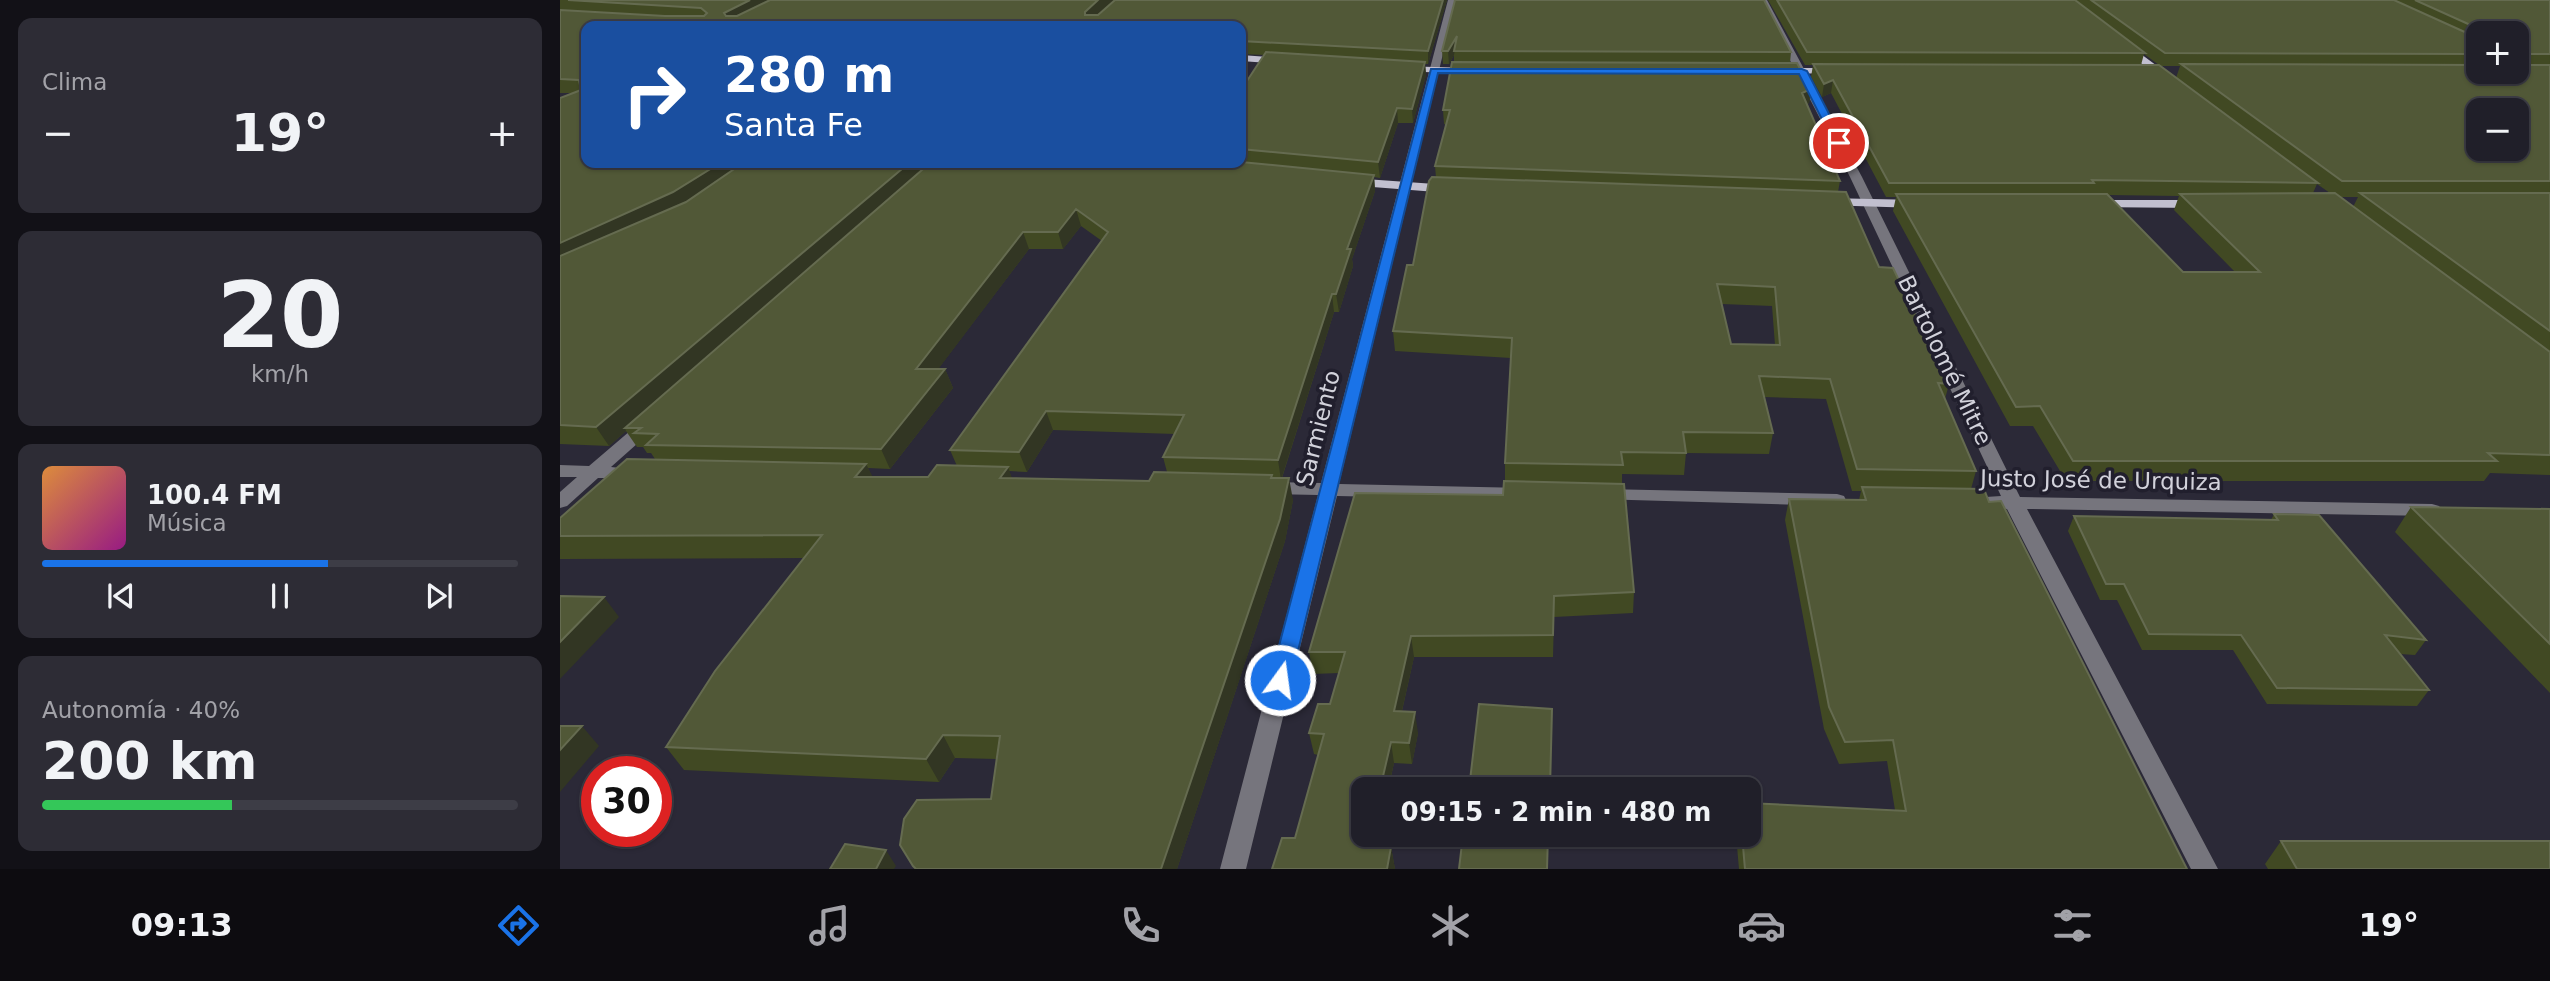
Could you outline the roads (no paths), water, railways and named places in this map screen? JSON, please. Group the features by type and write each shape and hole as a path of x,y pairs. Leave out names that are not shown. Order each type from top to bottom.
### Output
{"main road":[{"path":"2117,41 2180,88"},
{"path":"1246,58 1296,62"},
{"path":"1393,68 1489,71"},
{"path":"1762,71 1843,72"},
{"path":"2135,72 2172,72"},
{"path":"1337,180 1460,189"},
{"path":"1815,202 1937,204"},
{"path":"2073,204 2208,204"}],"street":[{"name":"Sarmiento","path":"1233,869 1452,0"},
{"name":"Bartolomé Mitre","path":"1763,0 1869,204 2014,503 2205,869"},
{"path":"560,502 657,416"},
{"path":"560,471 648,474"},
{"path":"1245,487 1548,494"},
{"path":"1589,495 1850,500"},
{"name":"Justo José de Urquiza","path":"1959,502 2453,510"}]}
